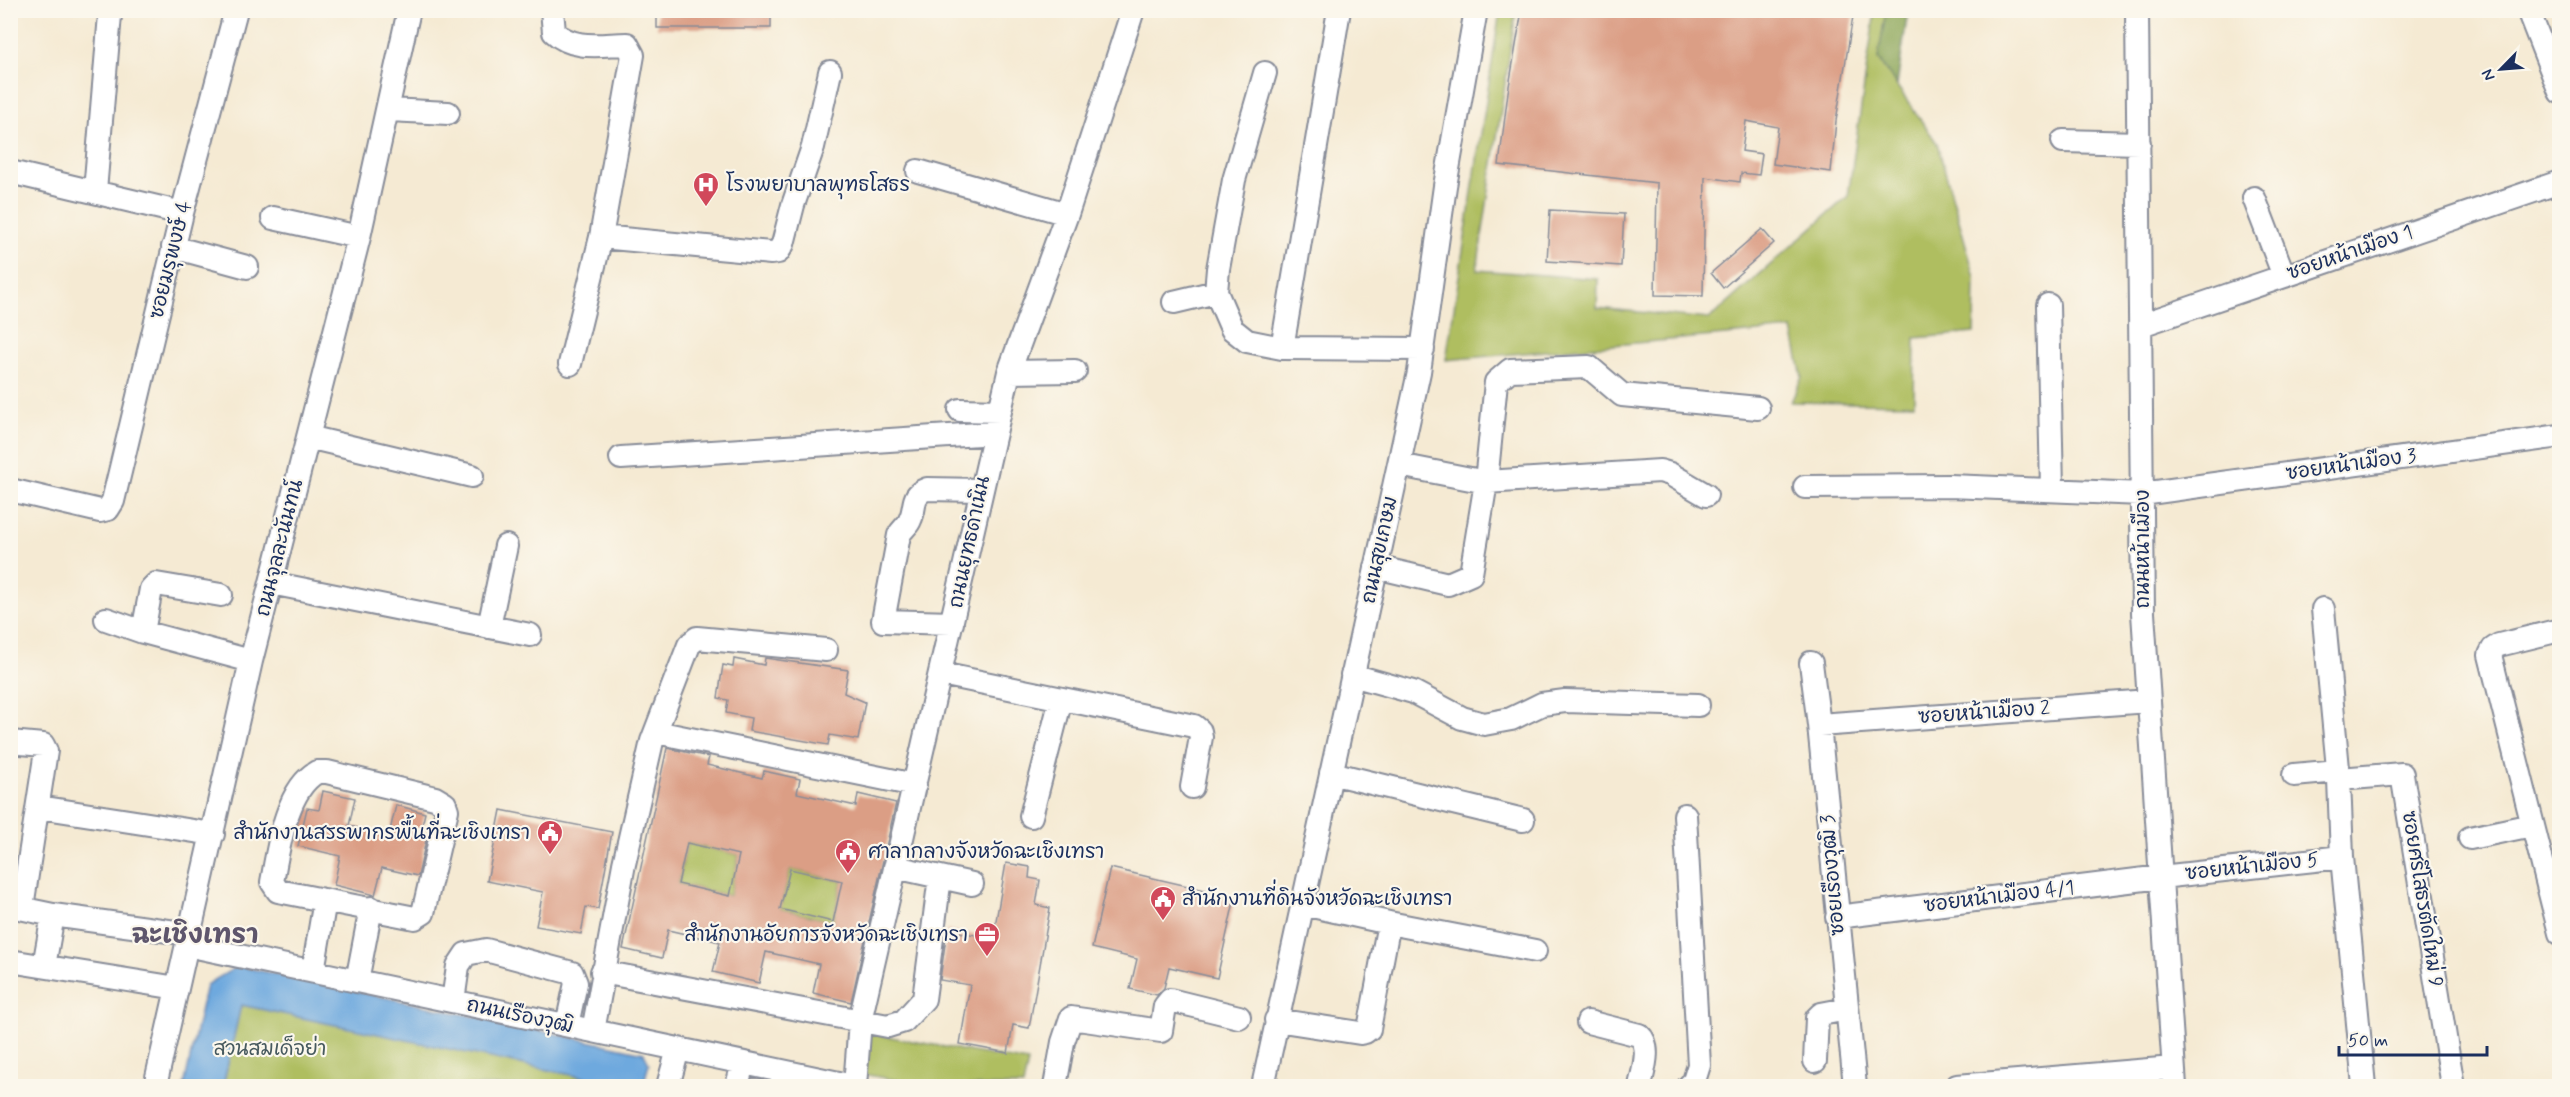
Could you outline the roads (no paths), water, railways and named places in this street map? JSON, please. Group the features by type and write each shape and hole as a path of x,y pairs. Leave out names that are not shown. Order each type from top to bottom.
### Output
{"street":[{"path":"95,191 110,15 108,10"},
{"name":"ซอยมรุพงษ์ 4","path":"10,490 100,511 108,509 113,501 173,247 236,10"},
{"name":"ถนนจุลละนันทน์","path":"155,1086 251,661 360,237 409,10"},
{"path":"552,10 554,32 564,41 579,45 627,44 633,55 601,237 570,364"},
{"name":"ถนนยุทธดำเนิน","path":"854,1086 860,1021 1009,372 1067,214 1133,10"},
{"path":"1282,348 1339,10"},
{"name":"ถนนสุขเกษม","path":"1263,1086 1423,349 1445,186 1476,10"},
{"name":"ถนนหน้าเมือง","path":"2137,10 2143,613 2174,1077"},
{"path":"2528,10 2559,92"},
{"path":"601,237 771,254 778,252 783,244 793,205 813,147 831,72"},
{"path":"1265,73 1234,180 1218,269 1216,292 1232,330 1247,341 1282,348 1423,349"},
{"path":"389,110 448,113"},
{"path":"2063,141 2139,143"},
{"path":"918,171 1067,214"},
{"path":"10,172 182,213"},
{"name":"ซอยหน้าเมือง 1","path":"2141,325 2559,182"},
{"path":"2254,198 2284,276"},
{"path":"273,218 360,237"},
{"path":"173,247 247,267"},
{"path":"1173,302 1216,292"},
{"path":"2048,305 2052,489"},
{"path":"1376,567 1448,584 1471,574 1486,482 1496,382 1510,370 1589,368 1622,395 1758,408"},
{"path":"1009,372 1076,371"},
{"path":"960,410 1000,411"},
{"path":"621,458 994,433"},
{"name":"ซอยหน้าเมือง 3","path":"1805,487 1950,486 2142,494 2559,436"},
{"path":"308,437 472,476"},
{"path":"1399,465 1486,482 1660,471 1670,474 1706,495"},
{"path":"952,623 883,621 899,535 910,520 914,500 920,491 927,489 981,490"},
{"path":"489,627 506,546"},
{"path":"143,632 151,590 156,584 221,595"},
{"path":"271,584 530,635"},
{"path":"2324,609 2339,775 2342,857 2364,1086"},
{"path":"105,619 143,632 251,661"},
{"path":"2559,630 2499,645 2490,655 2559,933"},
{"path":"593,1031 602,972 629,842 656,732 689,645 698,638 826,650"},
{"name":"ซอยเรืองวุฒิ 3","path":"1811,663 1855,1086"},
{"path":"941,674 1194,726 1200,731 1201,737 1192,787"},
{"path":"1352,675 1413,692 1462,718 1484,724 1511,719 1542,704 1565,701 1698,705"},
{"path":"1031,816 1061,699"},
{"name":"ซอยหน้าเมือง 2","path":"1819,725 2148,702"},
{"path":"656,732 915,785"},
{"path":"10,742 43,745 46,755 39,807 16,907"},
{"path":"317,772 327,772 442,801 447,810 423,913 415,918 371,908 278,891 272,885 284,826 302,785 317,772"},
{"path":"1331,773 1523,820"},
{"name":"ซอยศรีโสธรตัดใหม่ 9","path":"2339,775 2402,774 2453,1086"},
{"path":"2294,775 2339,775"},
{"path":"39,807 213,834"},
{"path":"1685,815 1699,1065 1694,1081 1689,1086"},
{"path":"2470,838 2532,825"},
{"name":"ซอยหน้าเมือง 5","path":"2161,877 2342,857"},
{"path":"896,867 972,884"},
{"path":"602,972 888,1026 904,1021 924,999 940,877"},
{"name":"ซอยหน้าเมือง 4/1","path":"1837,917 2161,877"},
{"path":"313,971 325,900"},
{"path":"1303,904 1535,951"},
{"name":"ถนนเรืองวุฒิ","path":"16,907 188,939 357,981 854,1086"},
{"path":"357,981 371,908"},
{"path":"44,966 53,915"},
{"path":"1276,1020 1365,1032 1369,1029 1389,922"},
{"path":"453,1001 458,966 466,954 486,950 572,973 576,984 567,1025"},
{"path":"10,961 177,988"},
{"path":"1055,1086 1063,1042 1071,1018 1161,1031 1165,1006 1170,1000 1239,1017"},
{"path":"1815,1061 1817,1018 1821,1014 1847,1010"},
{"path":"1588,1022 1643,1038 1647,1044 1641,1086"},
{"path":"668,1086 678,1049"},
{"path":"738,1086 743,1063"},
{"path":"1957,1086 2174,1077"}],"water":[{"path":"238,966 644,1053 649,1064 644,1082 637,1086 624,1086 241,1005 223,1086 184,1086 206,985"}],"place":[{"name":"โรงพยาบาลพุทธโสธร","path":"706,208"},
{"name":"สำนักงานสรรพากรพื้นที่ฉะเชิงเทรา","path":"550,856"},
{"name":"ศาลากลางจังหวัดฉะเชิงเทรา","path":"848,875"},
{"name":"สำนักงานที่ดินจังหวัดฉะเชิงเทรา","path":"1163,922"},
{"name":"สำนักงานอัยการจังหวัดฉะเชิงเทรา","path":"987,958"}],"district":[{"name":"ฉะเชิงเทรา","path":"195,936"}],"park label":[{"name":"สวนสมเด็จย่า","path":"270,1049"}]}
